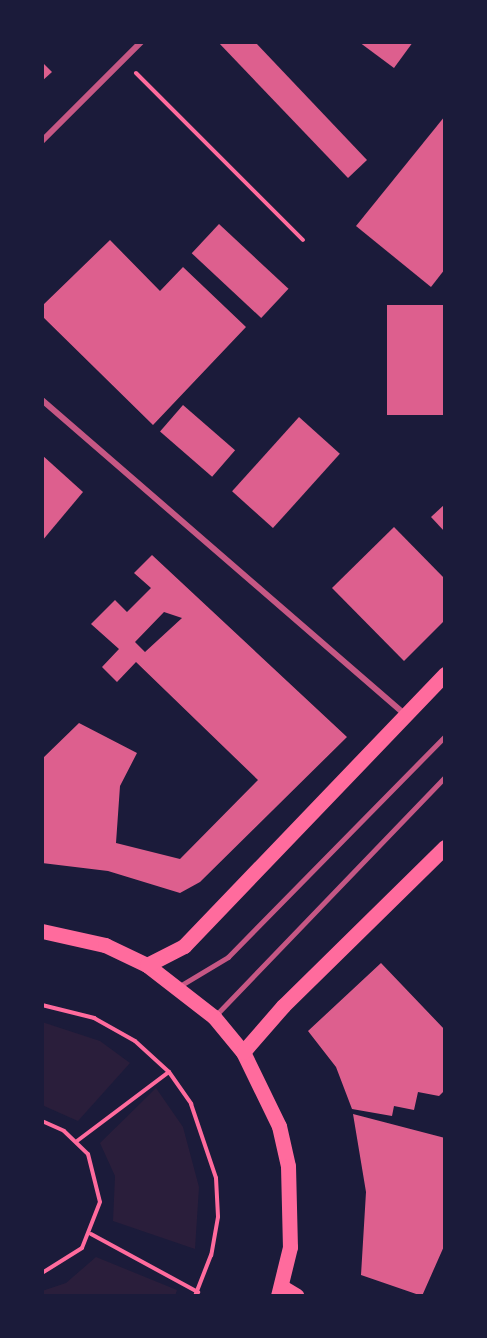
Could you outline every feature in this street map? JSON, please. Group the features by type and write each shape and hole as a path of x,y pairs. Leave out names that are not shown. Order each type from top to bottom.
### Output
{"main road":[{"path":"147,964 184,946 445,674"},
{"path":"243,1052 283,1006 445,847"},
{"path":"42,931 105,945 147,964 180,986 214,1017 243,1052 275,1116 288,1166 290,1247 280,1292 297,1296"}],"street":[{"path":"42,141 141,42"},
{"path":"42,400 406,715"}],"lane":[{"path":"180,986 228,957 445,736"},
{"path":"214,1017 445,777"}],"path":[{"path":"123,60 303,240"},
{"path":"42,1005 94,1018 135,1041 169,1072 191,1104 216,1178 218,1217 197,1294 92,1234"},
{"path":"77,1141 169,1072"},
{"path":"42,1121 77,1141 99,1185 92,1234 69,1260 42,1273"}],"shaded area":[{"path":"42,1022 100,1041 130,1063 78,1121 42,1105"},
{"path":"156,1088 183,1127 199,1187 195,1249 113,1221 115,1176 100,1143"},
{"path":"96,1257 177,1290 175,1296 42,1296 42,1291 66,1283"}],"building":[{"path":"218,42 255,42 367,160 348,178"},
{"path":"359,42 413,42 394,68"},
{"path":"42,62 52,72 42,81"},
{"path":"445,116 445,269 431,287 356,226"},
{"path":"219,224 288,289 261,318 192,253"},
{"path":"110,240 160,291 183,267 246,327 153,425 42,316 42,306"},
{"path":"387,305 445,305 445,415 387,415"},
{"path":"183,405 235,450 212,477 160,431"},
{"path":"299,417 340,454 273,528 232,491"},
{"path":"42,455 83,492 42,541"},
{"path":"445,504 445,532 431,517"},
{"path":"394,527 445,579 445,620 404,661 332,588"},
{"path":"152,555 347,737 200,882 180,893 108,871 42,863 42,759 79,723 137,753 120,786 116,843 180,859 258,780 136,662 117,682 102,667 119,649 91,624 115,600 127,612 151,588 134,573","holes":["164,612 182,618 145,652 135,642"]},
{"path":"381,963 445,1030 445,1090 439,1096 418,1092 414,1110 394,1106 392,1116 352,1109 336,1067 308,1031"},
{"path":"353,1114 445,1138 445,1244 422,1296 361,1275 366,1192"}]}
